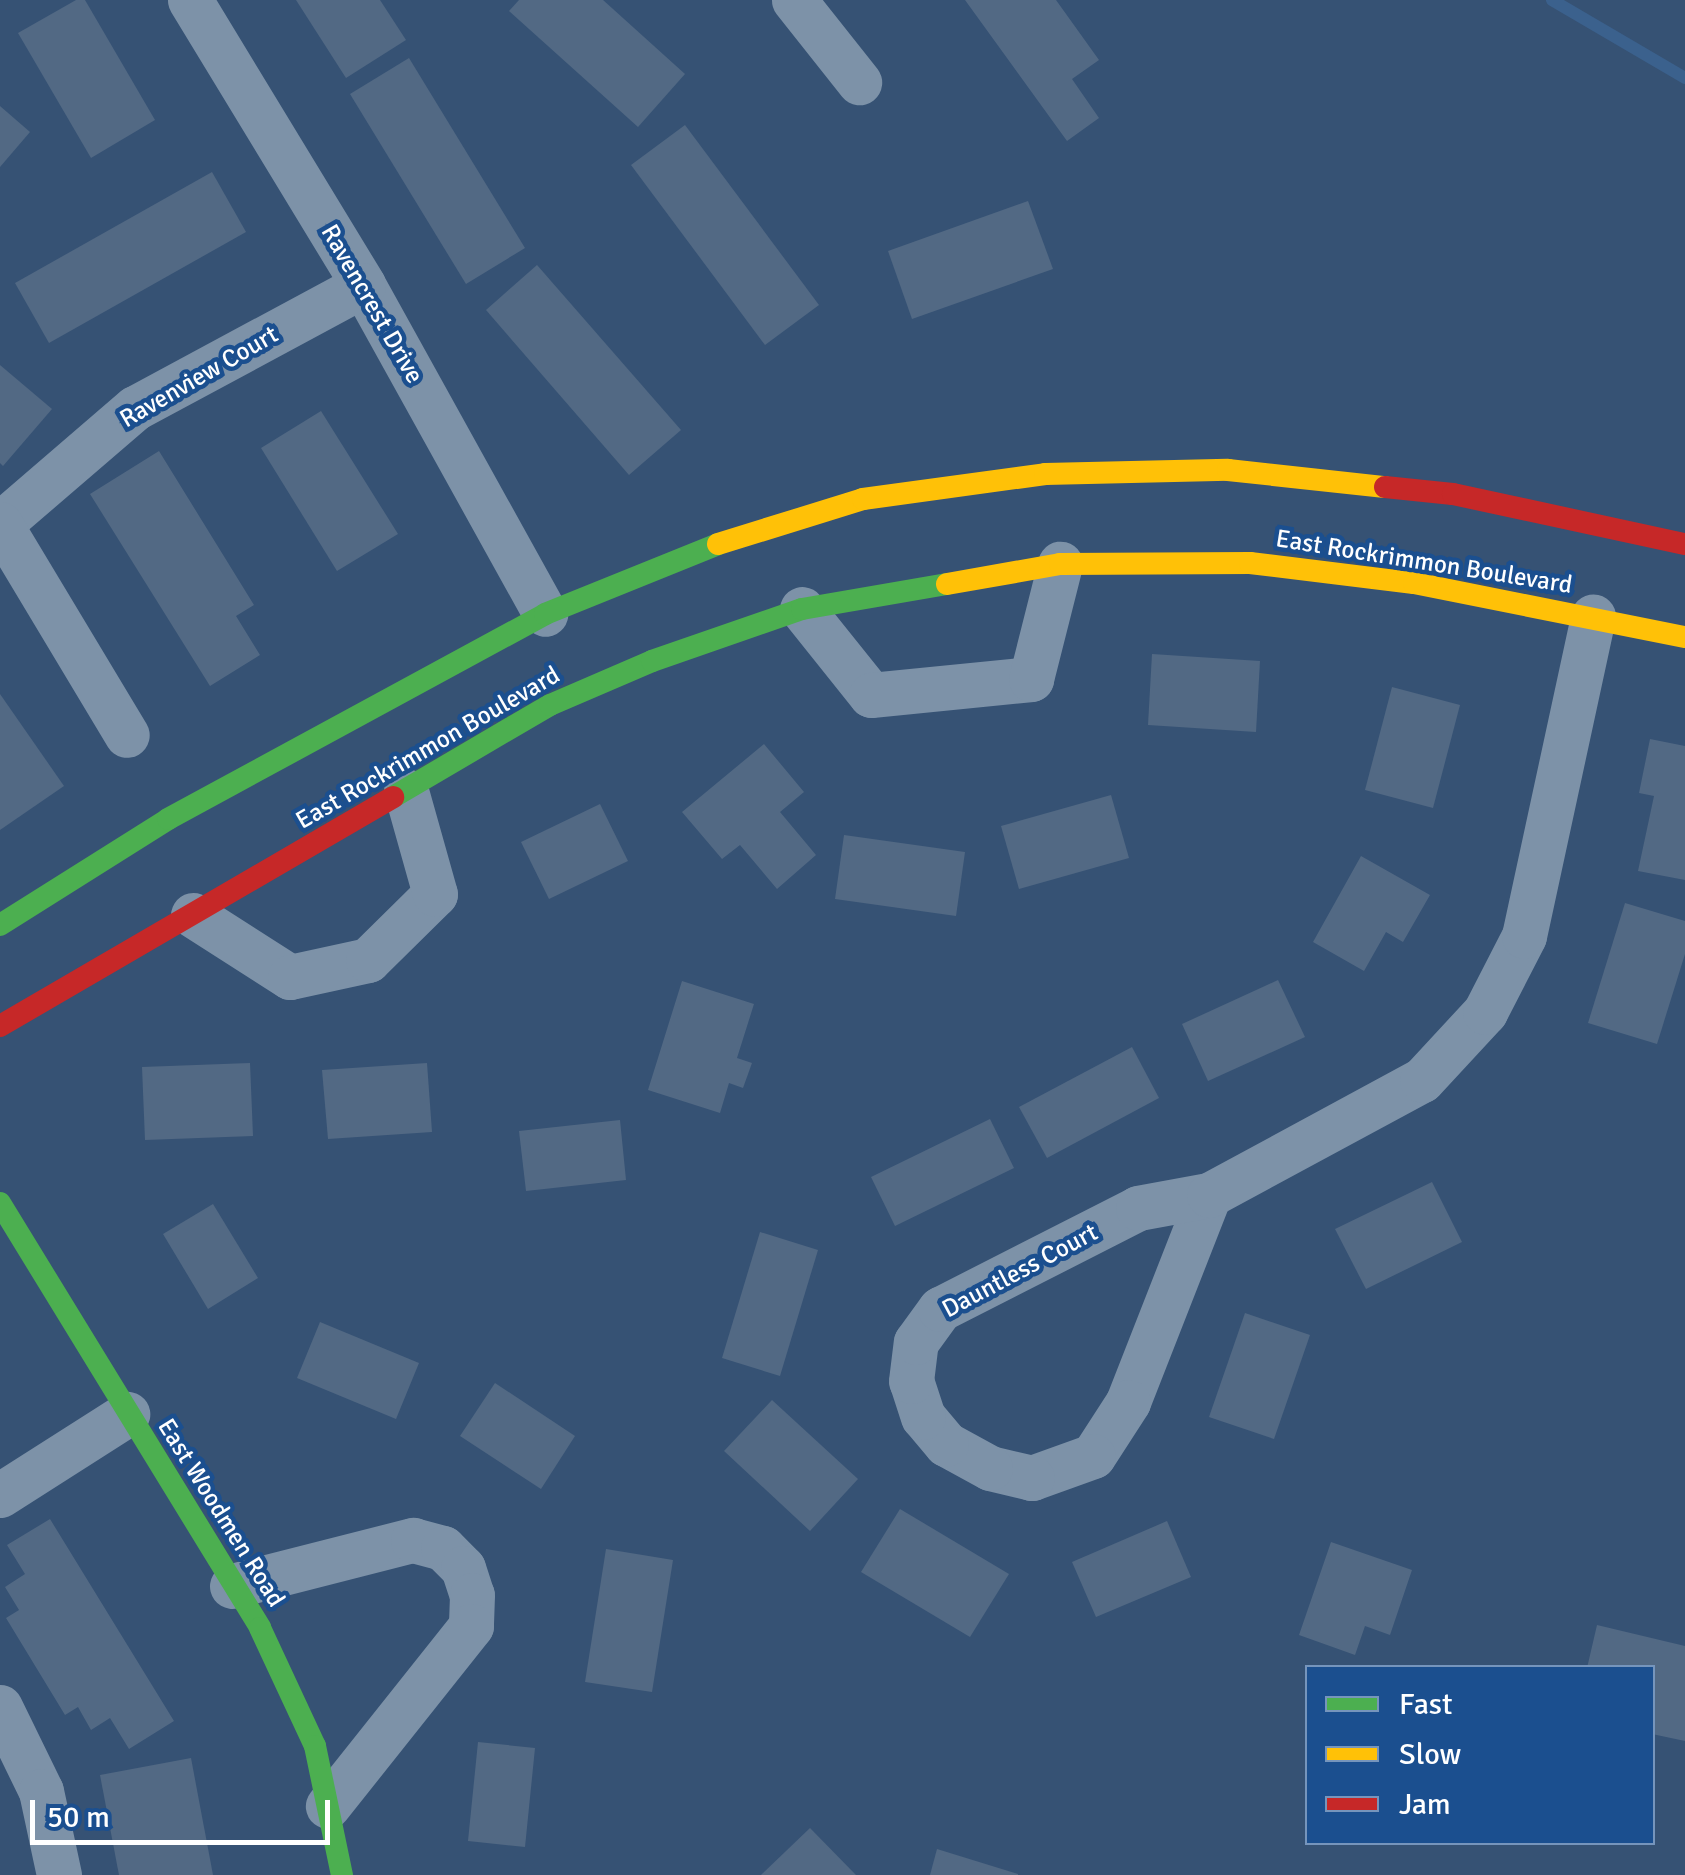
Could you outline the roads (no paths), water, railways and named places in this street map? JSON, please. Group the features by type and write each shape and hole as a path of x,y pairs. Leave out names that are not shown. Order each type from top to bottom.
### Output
{"main road":[{"path":"0,926 168,818 545,614 666,560 863,499 1045,474 1228,470 1352,480 1453,494 1685,544"},
{"name":"East Rockrimmon Boulevard","path":"0,1026 550,705 652,660 802,610 1060,564 1250,563 1414,583 1685,637"},
{"name":"East Woodmen Road","path":"0,1203 8,1227 260,1628 315,1746 342,1875"}],"street":[{"name":"Ravencrest Drive","path":"190,0 363,285 545,614"},
{"path":"794,0 858,82"},
{"name":"Ravenview Court","path":"0,524 135,408 363,285"},
{"path":"0,524 127,735"},
{"path":"802,610 871,695 1031,679 1060,564"},
{"name":"Dauntless Court","path":"1210,1196 1128,1402 1093,1456 1032,1478 990,1468 946,1444 924,1417 911,1381 916,1342 940,1309 1138,1208 1210,1196 1422,1080 1485,1012 1524,936 1593,616"},
{"path":"193,915 290,977 368,960 435,894 406,792"},
{"path":"0,1495 127,1414"},
{"path":"232,1586 413,1540 443,1548 463,1568 472,1626 328,1806"},
{"path":"0,1707 41,1791 58,1875"}],"waterway":[{"path":"1552,0 1685,78"}]}
